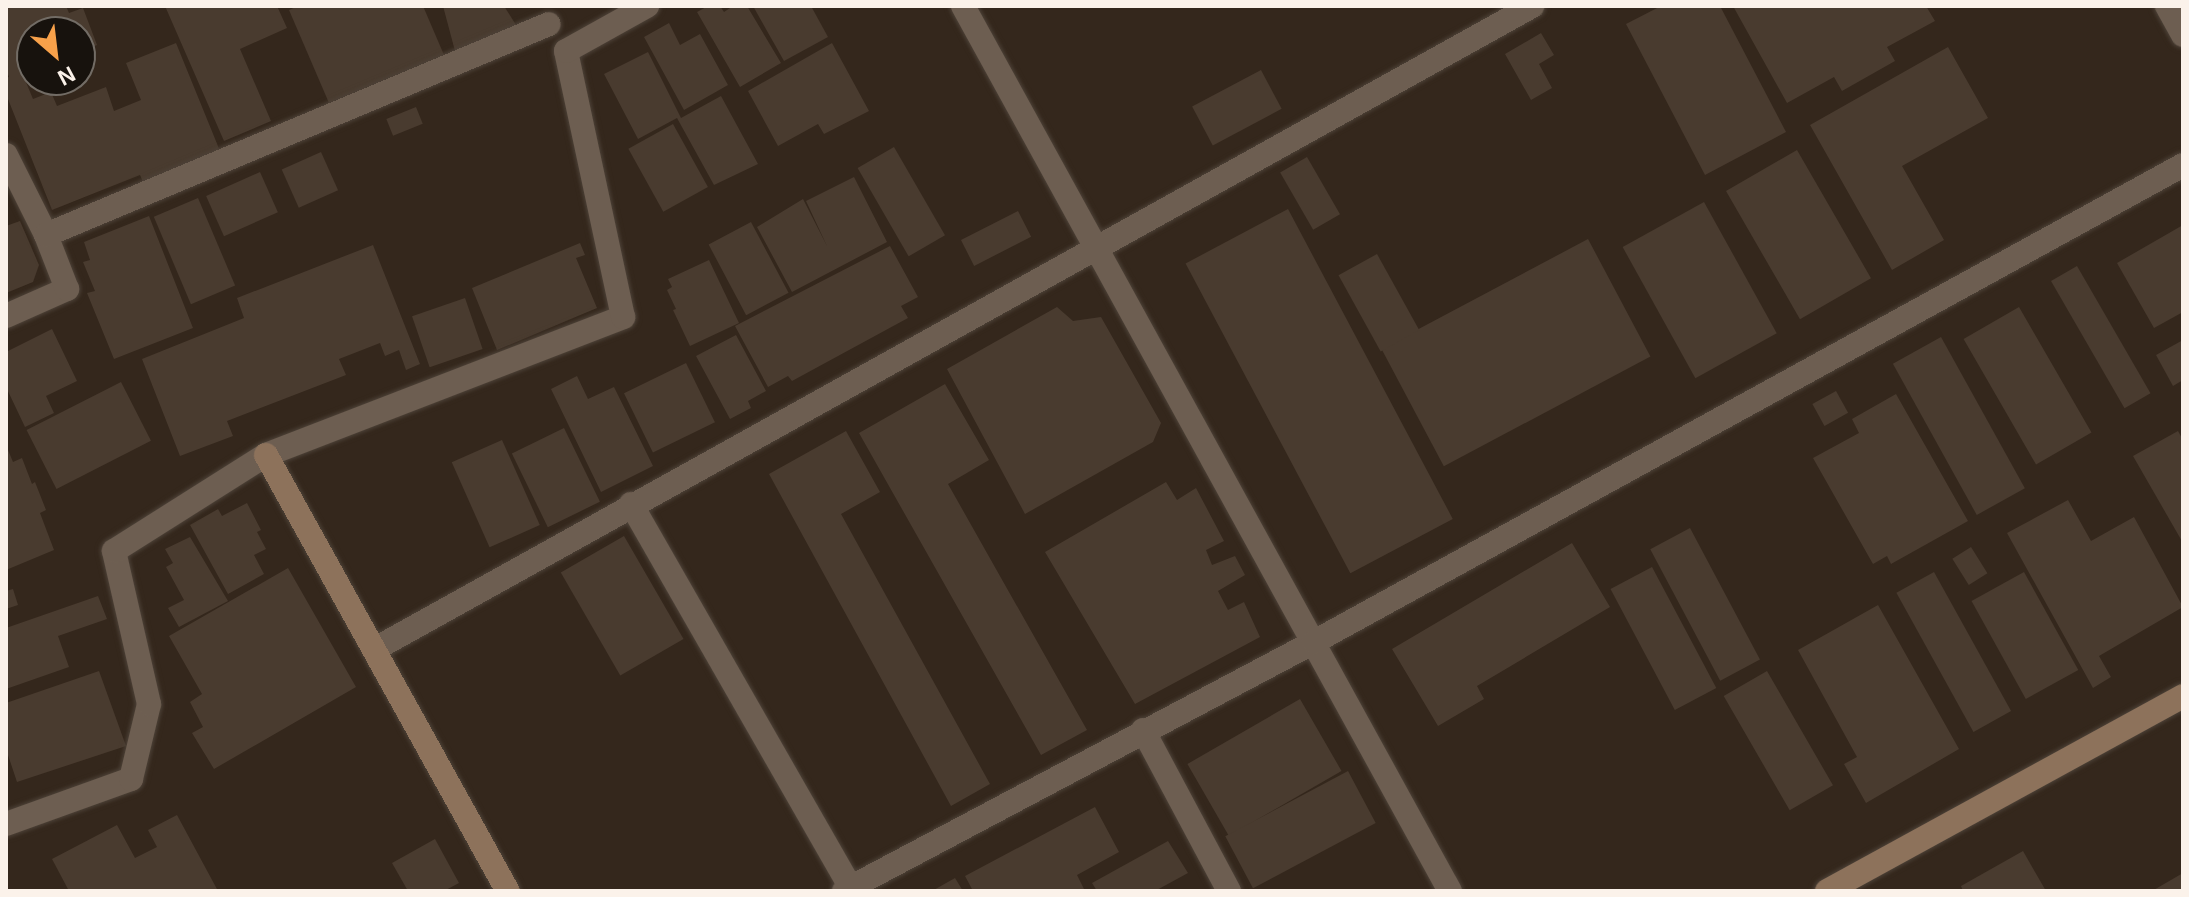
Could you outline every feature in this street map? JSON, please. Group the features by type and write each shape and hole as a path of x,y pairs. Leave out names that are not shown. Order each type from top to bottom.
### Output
{"street":[{"path":"566,51 647,6"},
{"path":"963,6 1450,891"},
{"path":"375,649 631,504 1098,250 1532,6"},
{"path":"2167,6 2183,35"},
{"path":"6,824 131,779 149,704 114,551 266,455 623,317 566,51 544,15 46,235"},
{"path":"6,155 46,235 67,289 6,316"},
{"path":"631,504 847,889 1314,642 2183,165"},
{"path":"266,455 508,891"},
{"path":"1827,891 2183,696"},
{"path":"1143,730 1229,891"}],"building":[{"path":"6,6 66,6 69,13 83,8 86,16 16,16 16,96 32,96 33,99 53,96 57,106 83,96 96,96 96,91 106,87 114,111 141,100 126,63 176,43 220,151 143,182 140,175 52,210 6,94 6,78 9,77 6,69"},
{"path":"165,6 277,6 287,28 240,49 271,121 224,141"},
{"path":"298,6 423,6 444,55 329,103 289,10"},
{"path":"443,6 504,6 516,25 455,51"},
{"path":"708,6 720,6 724,12 733,6 747,6 781,63 740,87 697,12"},
{"path":"753,6 811,6 828,37 784,61"},
{"path":"1661,6 1720,6 1786,132 1705,175 1626,24"},
{"path":"1733,6 1926,6 1935,21 1887,47 1895,61 1842,91 1834,77 1787,103"},
{"path":"669,23 680,45 700,34 728,85 684,110 644,37"},
{"path":"1541,33 1554,55 1539,64 1552,88 1531,100 1505,54"},
{"path":"832,43 869,111 824,134 818,124 778,146 748,91"},
{"path":"1948,47 1988,118 1902,166 1944,240 1892,270 1810,125"},
{"path":"648,52 681,118 721,96 758,164 714,185 677,118 638,139 604,74"},
{"path":"1261,70 1282,109 1213,145 1192,107"},
{"path":"416,107 423,124 393,136 386,119"},
{"path":"673,124 708,187 663,212 628,149"},
{"path":"894,147 945,235 909,256 858,168"},
{"path":"1797,150 1871,278 1800,319 1726,191"},
{"path":"321,152 338,190 299,208 282,169"},
{"path":"1307,157 1340,214 1313,230 1280,172"},
{"path":"260,172 278,212 224,236 206,196"},
{"path":"854,177 887,242 792,292 757,227 803,199 827,246 806,201"},
{"path":"198,198 235,285 191,304 154,217"},
{"path":"1704,202 1777,333 1695,378 1623,247"},
{"path":"1288,209 1453,519 1350,573 1186,263"},
{"path":"1018,211 1031,237 974,266 961,240"},
{"path":"149,216 193,328 114,359 87,293 95,291 83,262 90,260 84,242"},
{"path":"20,221 39,265 33,282 6,293 6,226"},
{"path":"751,222 789,293 746,315 709,245"},
{"path":"2183,225 2183,312 2154,328 2117,263"},
{"path":"1588,239 1650,356 1444,466 1381,349"},
{"path":"580,243 585,255 576,258 597,308 497,350 472,288"},
{"path":"373,245 420,364 406,370 399,350 385,356 380,343 339,359 346,375 227,421 233,436 180,456 142,359 244,318 237,298"},
{"path":"890,246 918,297 901,306 908,318 792,381 788,376 768,387 735,326"},
{"path":"1377,254 1419,330 1381,351 1339,275"},
{"path":"709,260 739,323 690,346 673,310 676,309 667,290 672,287 668,279"},
{"path":"2077,266 2150,393 2125,408 2051,281"},
{"path":"465,298 483,349 430,367 412,316"},
{"path":"1057,307 1073,321 1101,317 1161,423 1153,442 1025,514 947,369"},
{"path":"2019,307 2092,433 2036,465 1964,339"},
{"path":"52,329 77,381 46,396 54,413 25,427 6,387 6,352"},
{"path":"736,335 766,391 748,401 751,408 730,419 696,356"},
{"path":"1941,337 2025,488 1977,515 1893,364"},
{"path":"2183,340 2183,380 2173,386 2156,355"},
{"path":"686,363 715,422 653,453 624,393"},
{"path":"577,376 588,399 614,387 653,466 601,492 551,389"},
{"path":"121,382 151,441 57,489 27,430"},
{"path":"945,384 989,460 948,484 1087,730 1041,755 859,433"},
{"path":"1836,391 1848,413 1825,426 1812,404"},
{"path":"1896,394 1968,521 1891,564 1887,556 1873,564 1813,458 1859,433 1852,419"},
{"path":"564,428 600,502 548,527 512,453"},
{"path":"846,431 880,492 841,514 990,784 951,806 769,474"},
{"path":"2178,431 2183,440 2183,543 2133,456"},
{"path":"502,440 540,525 490,547 452,462"},
{"path":"6,445 13,462 22,458 32,484 35,482 46,510 40,513 54,550 6,570"},
{"path":"1166,482 1177,500 1196,488 1224,541 1206,550 1212,565 1235,556 1245,575 1218,591 1228,610 1244,602 1260,637 1135,704 1045,552"},
{"path":"2068,500 2091,541 2134,517 2183,607 2099,656 2111,677 2093,688 2007,533"},
{"path":"247,503 261,530 257,532 266,549 254,555 264,574 228,594 190,525 218,509 222,516"},
{"path":"1690,528 1760,660 1720,681 1650,549"},
{"path":"624,536 684,639 620,676 561,572"},
{"path":"190,537 228,601 179,627 168,608 184,600 166,567 173,563 165,549"},
{"path":"1572,543 1610,607 1477,686 1484,699 1438,726 1392,649"},
{"path":"1971,547 1987,573 1969,585 1952,559"},
{"path":"1652,567 1716,688 1675,710 1611,589"},
{"path":"288,568 356,687 214,769 192,733 203,727 190,702 202,694 169,636"},
{"path":"1934,572 2011,711 1973,732 1896,593"},
{"path":"2024,572 2078,670 2026,699 1972,601"},
{"path":"13,589 18,605 6,609 6,591"},
{"path":"98,596 107,619 58,636 69,667 6,689 6,628"},
{"path":"1878,605 1959,749 1866,803 1844,764 1857,757 1798,650"},
{"path":"99,671 126,746 17,782 6,749 6,703"},
{"path":"1767,671 1833,785 1790,810 1724,696"},
{"path":"1300,699 1342,771 1229,836 1187,764"},
{"path":"1348,771 1376,823 1253,888 1225,836"},
{"path":"1095,807 1119,852 1077,875 1085,891 973,891 965,876"},
{"path":"177,815 218,891 69,891 52,859 117,825 135,858 157,847 148,830"},
{"path":"435,839 459,883 444,891 408,891 392,863"},
{"path":"1168,841 1188,873 1155,891 1097,891 1092,883"},
{"path":"2023,851 2046,891 1963,891 1961,886"},
{"path":"2183,873 2183,891 2152,891"},
{"path":"955,878 963,891 932,891"}]}
